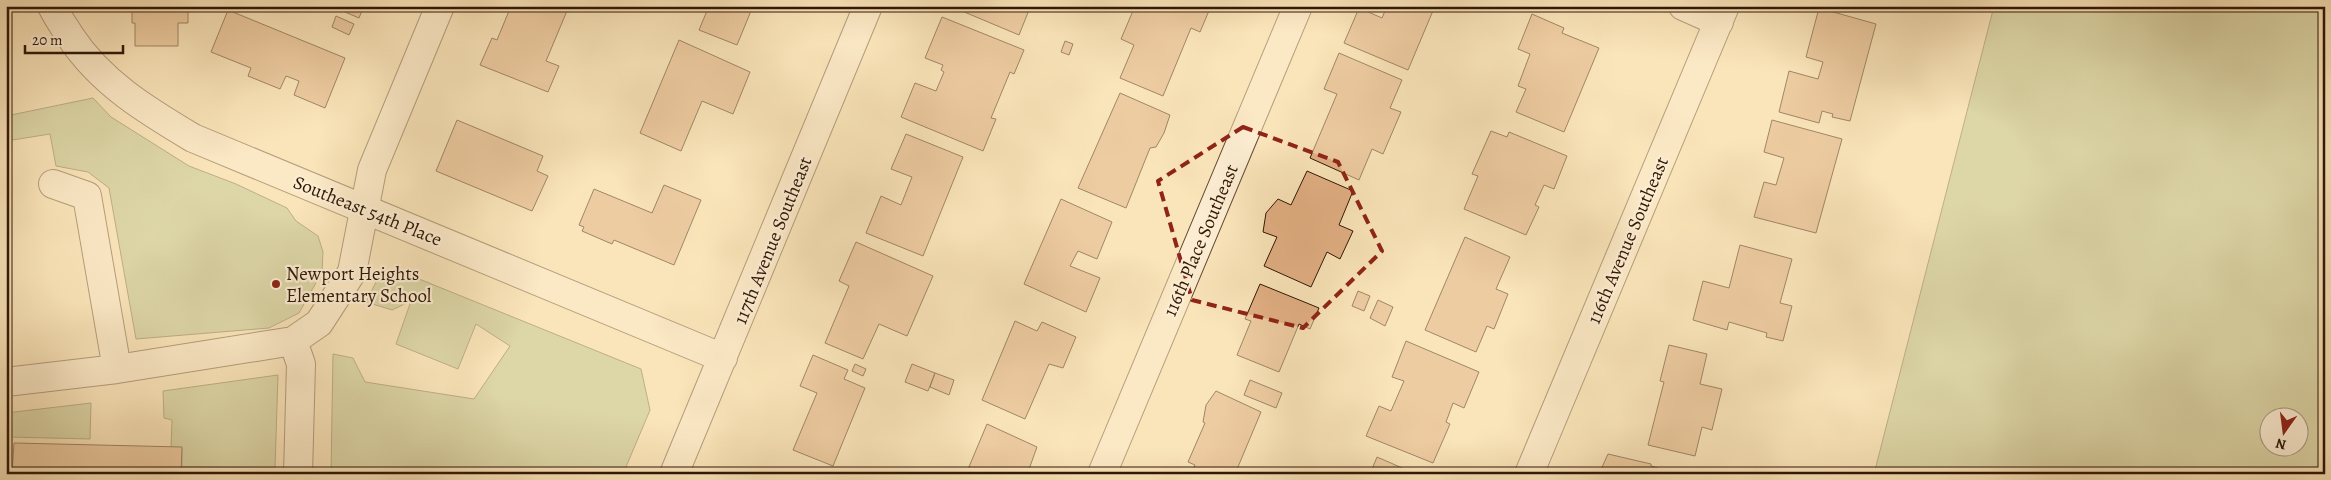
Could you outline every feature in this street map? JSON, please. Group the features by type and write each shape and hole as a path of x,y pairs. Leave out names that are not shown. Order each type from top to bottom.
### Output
{"street":[{"name":"Southeast 54th Place","path":"52,6 83,55 116,89 149,112 193,138 724,358"},
{"path":"6,382 117,369 293,341 319,323 352,272 372,170 440,6"},
{"name":"117th Avenue Southeast","path":"674,474 724,358 868,6"},
{"name":"116th Place Southeast","path":"1102,474 1298,6"},
{"path":"1683,6 1722,14"},
{"name":"116th Avenue Southeast","path":"1529,474 1722,14"},
{"path":"53,184 87,196 117,369"},
{"path":"293,341 301,364 298,474"}],"highlighted area":[{"path":"1243,127 1338,162 1382,251 1303,328 1192,300 1158,181"}],"green space":[{"path":"1994,6 2325,6 2325,474 1874,474"},
{"path":"93,98 111,117 189,166 236,184 287,208 296,221 318,236 323,252 322,272 299,313 269,328 136,339 109,188 88,172 56,166 50,134 6,141 6,116"},
{"path":"397,270 641,369 650,410 623,474 331,474 333,354 353,358 365,382 474,399 510,346 476,324 458,369 396,344 411,301 392,310 366,302 379,276"},
{"path":"278,375 275,468 182,467 182,448 171,447 172,420 164,418 163,391"},
{"path":"91,403 90,439 9,437 6,474 6,413"}],"building":[{"path":"132,6 188,6 188,23 178,23 178,46 135,46 135,23 132,23"},
{"path":"331,6 364,6 359,18"},
{"path":"511,6 569,6 546,61 559,66 548,92 480,65 492,38 497,40"},
{"path":"709,6 753,6 737,45 699,30"},
{"path":"950,6 1019,6 1029,10 1019,35"},
{"path":"1135,6 1148,8 1149,6 1211,6 1200,32 1191,28 1163,96 1120,78 1134,45 1121,39"},
{"path":"1387,6 1435,6 1408,70 1344,43 1359,8 1382,18"},
{"path":"1819,8 1876,24 1850,121 1832,117 1833,114 1822,111 1819,123 1779,112 1789,71 1818,79 1823,62 1806,57"},
{"path":"228,10 345,58 325,108 294,95 299,81 286,76 280,89 248,76 251,68 211,52"},
{"path":"1532,14 1564,28 1562,33 1599,48 1564,132 1516,112 1526,89 1518,86 1530,54 1518,49"},
{"path":"336,16 354,24 349,35 332,27"},
{"path":"942,17 1024,50 1014,74 1010,72 991,118 996,119 983,151 901,117 915,83 936,91 944,72 941,70 943,65 925,58"},
{"path":"679,40 750,72 733,114 702,101 681,151 640,133"},
{"path":"1065,41 1073,44 1069,55 1061,52"},
{"path":"1339,53 1402,80 1390,108 1401,112 1383,154 1372,149 1359,180 1310,158 1337,94 1324,89"},
{"path":"1120,93 1170,115 1164,133 1156,147 1150,148 1126,208 1078,188"},
{"path":"457,120 543,156 537,171 548,176 532,211 436,171"},
{"path":"1772,120 1842,139 1816,233 1754,217 1764,182 1776,185 1784,158 1764,152"},
{"path":"1491,131 1507,137 1509,132 1567,156 1554,189 1544,185 1535,205 1539,207 1526,235 1464,209 1478,176 1472,174"},
{"path":"906,134 963,157 923,256 866,233 881,196 901,205 912,177 891,169"},
{"path":"1307,171 1353,191 1339,225 1353,231 1340,259 1327,252 1311,287 1264,266 1277,237 1263,232 1266,213 1278,199 1291,205"},
{"path":"664,185 701,200 674,265 614,240 612,244 582,231 584,227 579,225 594,189 652,213"},
{"path":"1061,199 1112,222 1097,259 1078,251 1070,266 1100,278 1086,312 1024,284"},
{"path":"1465,237 1510,257 1496,289 1508,294 1494,329 1487,326 1476,352 1425,330"},
{"path":"856,242 933,276 907,336 879,324 863,359 825,343 849,286 839,281"},
{"path":"1740,245 1792,259 1780,303 1792,306 1783,341 1766,337 1767,333 1729,322 1727,330 1693,320 1703,281 1729,288"},
{"path":"1260,284 1319,308 1310,329 1299,324 1279,372 1237,355 1251,321 1245,319"},
{"path":"1358,291 1370,296 1364,311 1352,306"},
{"path":"1378,300 1393,307 1385,326 1370,318"},
{"path":"1015,321 1037,331 1042,322 1076,337 1063,368 1049,364 1025,419 982,400"},
{"path":"1406,341 1479,372 1464,408 1453,403 1446,422 1450,424 1433,463 1366,436 1379,406 1391,411 1404,381 1392,377"},
{"path":"1669,345 1707,354 1700,384 1722,389 1712,430 1702,427 1695,456 1648,445 1664,382 1660,381"},
{"path":"813,355 848,370 844,379 865,388 833,466 793,450 817,393 800,386"},
{"path":"855,364 866,369 863,376 852,371"},
{"path":"912,364 935,373 928,391 905,382"},
{"path":"935,373 954,380 949,395 930,387"},
{"path":"1250,380 1282,393 1276,408 1244,395"},
{"path":"1216,391 1261,412 1235,474 1191,474 1195,465 1188,462 1205,423 1203,422 1206,405"},
{"path":"987,424 1037,447 1028,472 1018,470 1017,474 966,474"},
{"path":"14,443 182,447 181,474 12,474"},
{"path":"1608,454 1651,464 1651,466 1678,474 1599,474"},
{"path":"1377,457 1416,474 1370,474"}],"place":[{"name":"Newport Heights Elementary School","path":"276,284"}]}
